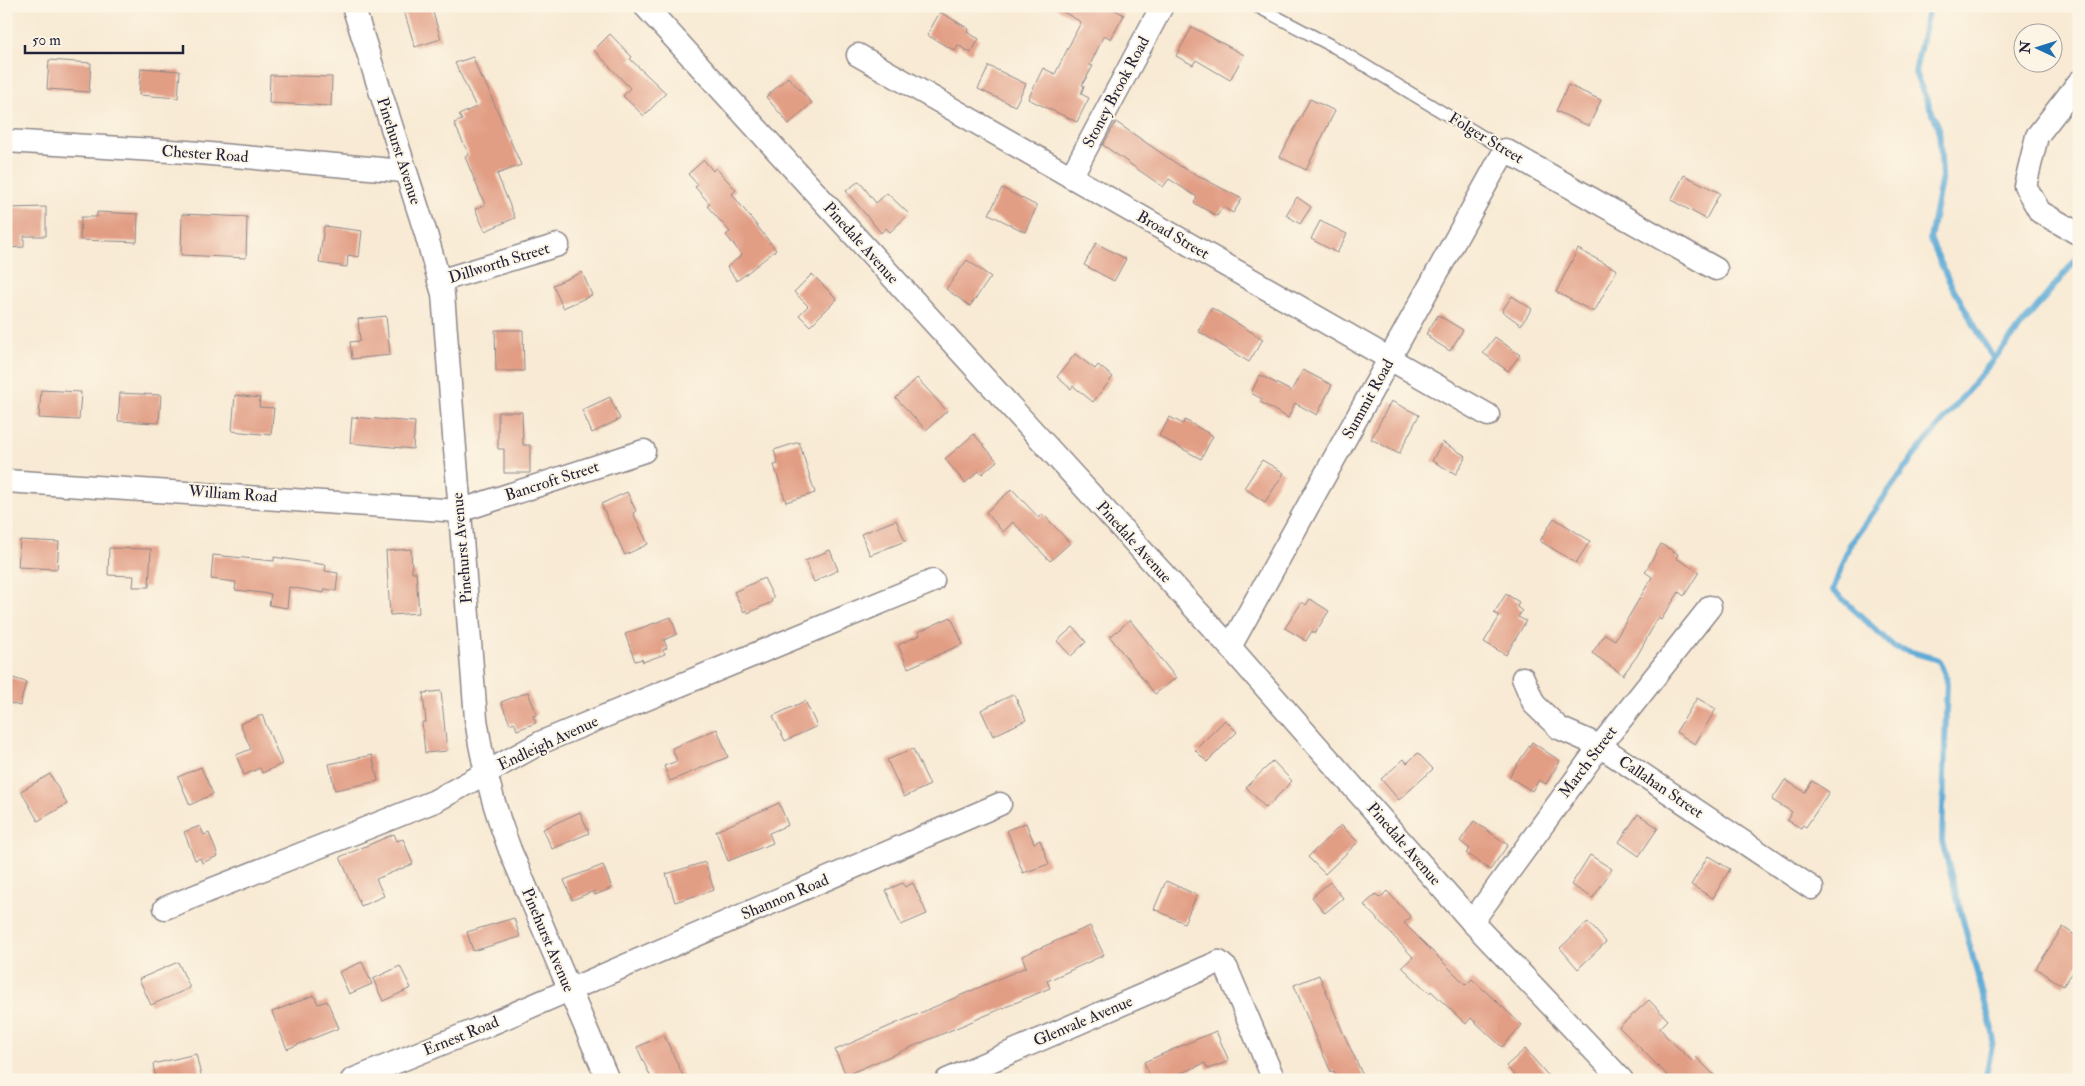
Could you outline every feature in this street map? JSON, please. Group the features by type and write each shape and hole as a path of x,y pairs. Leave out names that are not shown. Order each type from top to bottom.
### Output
{"street":[{"name":"Pinehurst Avenue","path":"353,6 443,294 476,719 485,772 500,823 608,1080"},
{"name":"Pinedale Avenue","path":"645,6 1230,647 1472,922 1622,1080"},
{"name":"Stoney Brook Road","path":"1071,177 1162,6"},
{"name":"Broad Street","path":"858,55 1488,415"},
{"path":"2079,82 2037,136 2025,186 2040,212 2079,234"},
{"name":"Chester Road","path":"6,141 187,152 404,171"},
{"name":"Summit Road","path":"1230,647 1506,150"},
{"name":"Folger Street","path":"1506,150 1716,269"},
{"name":"Dillworth Street","path":"440,281 558,245"},
{"name":"Bancroft Street","path":"460,511 644,451"},
{"name":"William Road","path":"6,481 460,511"},
{"name":"Endleigh Avenue","path":"165,908 435,801 542,742 933,581"},
{"name":"March Street","path":"1472,922 1600,746 1710,607"},
{"name":"Callahan Street","path":"1523,678 1534,704 1559,728 1600,746 1812,888"},
{"name":"Shannon Road","path":"569,990 1000,804"},
{"name":"Glenvale Avenue","path":"947,1080 1219,962 1227,969 1274,1080"},
{"name":"Ernest Road","path":"352,1080 569,990"}],"lane":[{"name":"Folger Street","path":"1256,6 1336,48 1506,150"}],"building":[{"path":"420,6 431,6 441,39 415,47 404,11"},
{"path":"1053,6 1108,6 1124,15 1111,39 1104,35 1090,65 1093,66 1082,85 1084,86 1081,94 1089,98 1077,122 1028,99 1043,68 1055,74 1081,22"},
{"path":"940,12 969,29 967,32 979,39 971,53 958,45 955,51 927,35"},
{"path":"1192,27 1244,55 1230,80 1196,60 1193,65 1176,56"},
{"path":"610,34 632,57 630,59 666,93 644,116 623,96 630,88 594,50"},
{"path":"473,57 481,79 483,78 521,165 497,174 515,218 485,231 475,209 485,205 465,157 469,155 454,123 462,120 459,115 476,107 455,63"},
{"path":"49,60 91,63 89,92 47,89"},
{"path":"989,66 1026,84 1015,106 978,89"},
{"path":"141,68 180,71 178,98 139,95"},
{"path":"270,75 332,77 331,106 269,103"},
{"path":"788,77 812,103 789,124 766,97"},
{"path":"1568,85 1601,100 1589,126 1556,111"},
{"path":"1310,99 1335,111 1306,170 1280,157"},
{"path":"1116,122 1180,166 1242,199 1233,213 1223,207 1217,216 1194,203 1197,197 1169,179 1163,187 1103,145"},
{"path":"704,160 713,171 716,168 736,190 732,194 776,250 737,281 727,267 742,255 726,235 730,232 707,206 710,204 695,187 698,185 688,174"},
{"path":"1684,175 1720,193 1706,219 1671,200"},
{"path":"859,181 876,203 887,193 909,214 890,232 886,228 881,233 846,191"},
{"path":"1002,188 1037,206 1025,232 989,214"},
{"path":"1297,197 1311,207 1300,224 1286,215"},
{"path":"46,207 46,236 24,236 24,247 6,248 6,208"},
{"path":"97,212 138,214 137,242 80,240 81,217 97,217"},
{"path":"182,214 247,217 246,258 181,255"},
{"path":"1320,221 1347,234 1337,253 1311,239"},
{"path":"324,226 362,231 359,257 348,255 347,267 319,263"},
{"path":"1096,243 1126,259 1114,281 1084,265"},
{"path":"1578,249 1617,270 1594,312 1556,292"},
{"path":"967,260 991,277 970,306 946,289"},
{"path":"582,272 592,295 563,308 553,285"},
{"path":"812,274 837,299 810,326 799,315 808,306 794,292"},
{"path":"1512,296 1532,309 1521,325 1502,311"},
{"path":"1212,308 1263,339 1249,362 1198,331"},
{"path":"1438,315 1463,330 1450,351 1429,338 1430,336 1426,334"},
{"path":"386,316 390,355 352,359 350,342 360,341 358,319"},
{"path":"495,330 523,330 524,371 496,371"},
{"path":"1495,337 1520,355 1508,371 1483,353"},
{"path":"1075,354 1095,369 1098,365 1113,377 1093,402 1073,386 1071,389 1057,377"},
{"path":"1303,370 1332,385 1317,415 1295,403 1288,418 1260,402 1262,399 1251,393 1260,375 1291,391"},
{"path":"917,378 947,411 926,430 896,398"},
{"path":"41,390 81,392 79,420 39,418"},
{"path":"120,393 161,395 159,423 118,421"},
{"path":"235,395 260,398 259,407 274,408 271,435 232,431"},
{"path":"610,397 620,419 592,433 582,410"},
{"path":"1391,401 1419,415 1399,454 1371,439"},
{"path":"498,412 522,412 523,445 530,445 530,473 504,473 504,449 498,449"},
{"path":"352,417 415,422 413,449 350,443"},
{"path":"1170,417 1183,424 1185,420 1213,436 1201,459 1159,436"},
{"path":"974,434 997,461 982,474 979,471 965,483 945,459"},
{"path":"799,442 815,493 786,502 774,465 778,464 774,450"},
{"path":"1442,442 1466,456 1456,474 1432,461"},
{"path":"1262,460 1284,473 1265,502 1244,488"},
{"path":"1012,489 1039,518 1043,514 1070,543 1050,561 1013,522 1003,532 986,512"},
{"path":"627,492 636,511 633,513 648,544 625,555 601,504"},
{"path":"1554,518 1590,541 1576,563 1540,541"},
{"path":"896,520 905,541 870,555 861,534"},
{"path":"20,540 59,542 57,569 18,567"},
{"path":"1661,544 1678,554 1676,558 1699,572 1684,596 1679,592 1661,620 1658,618 1637,656 1623,675 1592,653 1605,634 1615,640 1652,577 1645,572"},
{"path":"109,548 151,549 149,587 133,587 134,576 108,575"},
{"path":"411,549 412,572 416,572 419,613 390,615 386,551"},
{"path":"830,550 838,570 814,582 805,561"},
{"path":"213,555 274,561 274,557 326,565 325,571 338,573 336,591 325,589 324,593 289,587 287,608 269,605 271,594 235,590 236,582 211,579"},
{"path":"764,578 774,598 771,600 772,602 748,613 746,610 744,612 734,592"},
{"path":"1506,594 1519,602 1517,607 1522,611 1518,617 1526,621 1506,655 1484,642 1500,616 1494,613"},
{"path":"1310,599 1329,611 1315,633 1312,631 1306,641 1285,628 1302,602 1306,605"},
{"path":"671,617 677,634 664,640 667,648 663,650 665,654 643,662 642,659 635,661 625,634"},
{"path":"951,617 963,644 908,668 898,645 920,635 918,632"},
{"path":"1130,620 1176,678 1155,694 1110,637"},
{"path":"1073,627 1086,642 1071,656 1057,641"},
{"path":"6,676 26,682 20,706 6,702"},
{"path":"441,691 447,751 425,753 422,722 426,722 423,693"},
{"path":"528,692 537,715 533,716 536,723 517,730 514,722 510,724 501,702"},
{"path":"1014,694 1026,720 993,736 981,710"},
{"path":"1697,698 1716,709 1695,744 1676,732"},
{"path":"805,701 817,726 785,741 773,716"},
{"path":"262,715 282,764 262,773 260,768 244,775 236,755 251,749 240,724"},
{"path":"1225,720 1237,732 1207,762 1195,750"},
{"path":"717,729 728,757 670,781 664,766 677,761 672,748"},
{"path":"1532,742 1560,761 1546,784 1539,780 1532,791 1509,777"},
{"path":"913,749 930,785 904,797 887,760"},
{"path":"1418,753 1433,769 1399,800 1381,779 1404,759 1407,763"},
{"path":"372,755 378,781 335,790 329,764"},
{"path":"1273,761 1292,781 1266,808 1246,787"},
{"path":"201,767 213,794 190,805 178,777"},
{"path":"50,774 67,804 38,821 21,791"},
{"path":"1785,780 1805,792 1812,781 1829,792 1806,827 1803,825 1801,828 1787,820 1792,812 1772,800"},
{"path":"779,803 788,825 769,833 773,843 728,861 716,831"},
{"path":"580,812 589,833 552,849 543,829"},
{"path":"1638,814 1658,828 1639,856 1619,842"},
{"path":"1474,821 1508,845 1490,870 1466,853 1470,849 1460,841"},
{"path":"1026,823 1034,843 1040,840 1049,864 1023,873 1007,830"},
{"path":"1341,825 1358,842 1325,874 1308,857"},
{"path":"200,826 204,835 209,833 218,856 202,863 200,858 195,860 184,832"},
{"path":"394,834 397,841 403,839 413,864 376,879 384,896 361,906 340,857"},
{"path":"1590,855 1612,869 1593,898 1571,885"},
{"path":"1708,856 1730,869 1713,898 1691,885"},
{"path":"705,862 714,890 675,902 666,874"},
{"path":"603,865 612,888 595,895 594,891 572,900 564,880"},
{"path":"1166,881 1197,895 1184,923 1154,909"},
{"path":"1330,882 1343,898 1325,913 1312,897"},
{"path":"903,883 905,887 913,883 927,914 901,925 886,890"},
{"path":"1387,891 1411,917 1404,923 1466,985 1472,979 1522,1025 1502,1047 1471,1018 1466,1024 1402,967 1413,957 1364,905 1376,894 1380,898"},
{"path":"514,918 520,937 473,951 467,932"},
{"path":"1588,922 1606,942 1578,969 1560,948"},
{"path":"1090,926 1104,955 1047,981 1050,988 846,1075 835,1050 1026,967 1022,956"},
{"path":"2063,927 2079,938 2079,964 2063,986 2036,968"},
{"path":"178,962 190,988 151,1005 139,979"},
{"path":"362,962 372,984 349,994 339,972"},
{"path":"400,966 411,988 383,1001 373,979"},
{"path":"1319,975 1365,1080 1338,1080 1334,1071 1331,1072 1313,1032 1294,985"},
{"path":"314,995 318,1004 327,1001 339,1028 287,1049 272,1012"},
{"path":"1649,1000 1668,1020 1660,1028 1666,1036 1692,1061 1696,1057 1719,1080 1672,1080 1619,1027"},
{"path":"1216,1031 1229,1061 1208,1069 1205,1063 1165,1080 1151,1080 1144,1062"},
{"path":"664,1035 685,1080 652,1080 637,1047"},
{"path":"1525,1049 1552,1080 1519,1080 1506,1066"},
{"path":"196,1054 202,1080 156,1080 153,1064"}],"waterway":[{"path":"1929,6 1915,73 1939,128 1942,176 1930,239 1948,279 1993,358"},
{"path":"1985,1080 1994,1037 1942,841 1947,680 1939,660 1894,647 1833,590 1849,546 1913,457 2079,256"}]}
